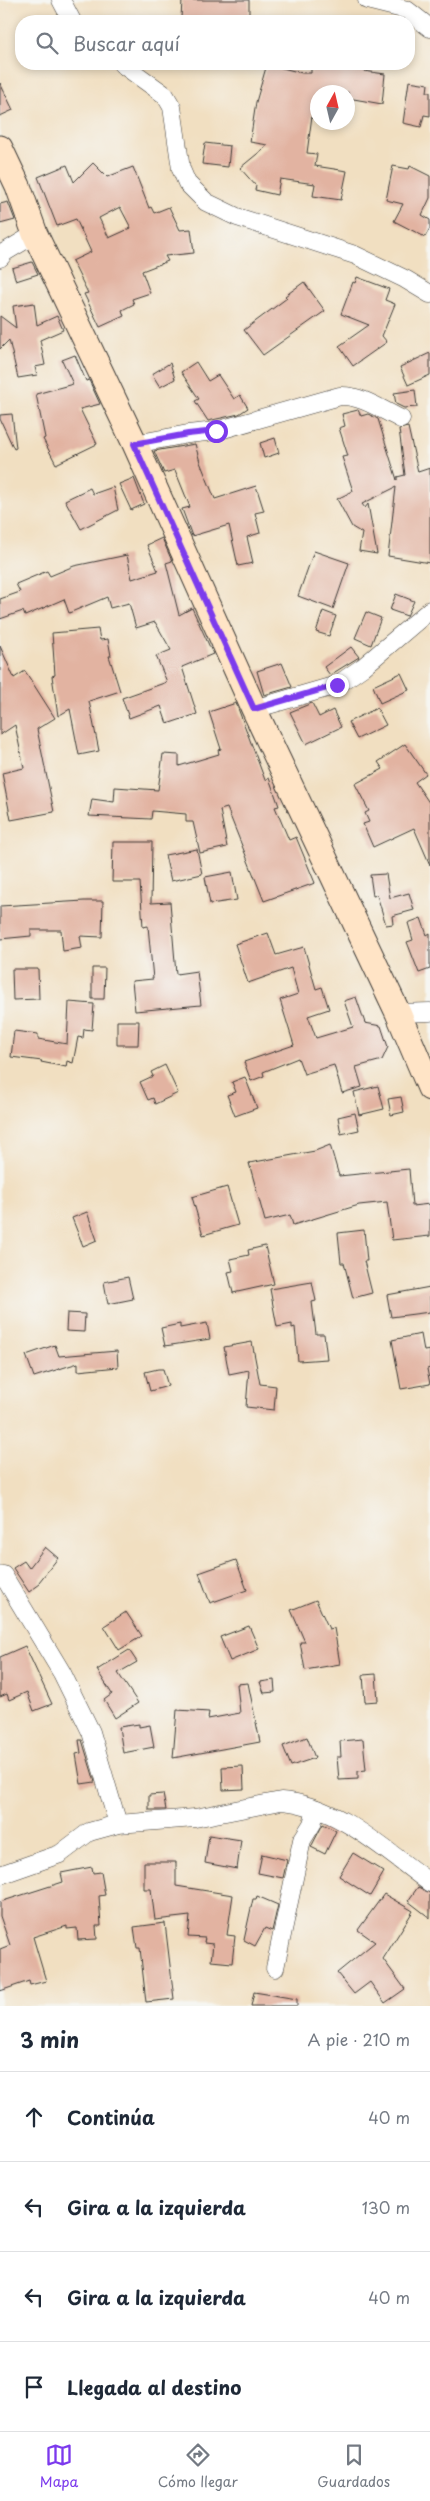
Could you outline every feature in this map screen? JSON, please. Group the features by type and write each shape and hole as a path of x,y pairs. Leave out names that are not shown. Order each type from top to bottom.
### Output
{"main road":[{"path":"0,148 18,186 35,234 134,444 254,709 398,1013 430,1088"}],"street":[{"path":"61,0 69,15"},
{"path":"367,0 407,10 413,15"},
{"path":"415,16 430,28"},
{"path":"130,70 165,95 172,107 181,169 187,183 206,202 237,217 355,255 405,279 430,294"},
{"path":"0,258 5,252 35,234"},
{"path":"134,444 216,431 340,396 358,398 401,419"},
{"path":"254,709 337,685 364,667 430,610"},
{"path":"398,1013 430,1012"},
{"path":"3,1575 62,1673 91,1732 118,1824"},
{"path":"0,1875 60,1854 88,1832 118,1824 195,1818 281,1801 294,1802 316,1809 356,1829 430,1883"},
{"path":"275,1968 302,1840 312,1824 316,1809"}],"building":[{"path":"182,0 249,0 249,15 181,15"},
{"path":"265,70 290,70 311,73 311,70 364,70 385,74 382,104 355,99 355,85 310,85 310,130 307,153 317,154 315,166 347,171 341,200 313,196 315,184 280,179 277,195 255,190 256,186 240,168 268,145 250,142 256,102"},
{"path":"409,81 428,84 430,116 424,115 421,127 403,123"},
{"path":"0,83 13,110 0,116"},
{"path":"205,143 230,146 228,167 202,164"},
{"path":"93,163 107,177 133,167 149,208 151,207 154,213 169,207 180,230 191,229 194,253 165,256 168,261 142,271 150,293 132,299 134,304 122,310 124,316 100,327 84,294 88,293 72,261 91,252 76,219 57,226 38,177 67,165 74,182","holes":["120,207 131,228 109,238 99,218"]},
{"path":"393,166 409,169 410,166 430,176 430,198 422,215 430,220 430,228 425,237 394,221 403,204 386,200"},
{"path":"8,202 15,220 0,224 0,204"},
{"path":"32,262 38,274 16,281 12,268"},
{"path":"357,277 389,289 385,300 395,304 382,336 387,342 353,366 339,346 369,325 341,314 353,282 355,283"},
{"path":"304,282 325,311 263,355 244,330 287,298 285,296"},
{"path":"34,303 37,325 57,316 63,330 40,340 45,365 35,367 37,375 18,378 9,340 0,349 0,316 16,328 13,306"},
{"path":"430,353 430,375 408,385 400,367"},
{"path":"75,355 86,381 89,380 100,404 80,409 97,444 56,464 43,439 45,438 36,394 73,384 62,360"},
{"path":"196,362 208,381 218,375 234,399 240,395 248,408 239,414 208,421 195,401 199,399 181,372"},
{"path":"170,363 175,379 160,387 152,374"},
{"path":"415,390 417,407 404,408 396,404 394,393"},
{"path":"358,410 361,416 368,414 378,419 397,480 397,477 405,475 399,429 408,427 418,472 430,468 430,563 388,556 396,487 362,504 365,508 368,504 377,554 359,551 362,533 352,527 337,499 353,491 342,457 348,456 339,428 345,426 342,414"},
{"path":"12,414 16,448 14,449 0,419 0,415"},
{"path":"275,438 279,453 264,458 260,443"},
{"path":"195,444 215,499 256,486 264,511 255,513 260,533 247,537 253,563 238,566 229,525 192,536 182,509 190,507 175,470 164,473 154,451"},
{"path":"134,478 144,504 131,510 119,484"},
{"path":"113,487 118,510 81,529 65,500 90,488 93,494"},
{"path":"162,538 172,561 166,563 179,615 192,608 213,654 182,667 197,714 167,724 161,706 129,718 122,698 167,682 156,656 171,650 155,622 136,628 129,603 110,608 107,597 69,613 64,599 25,616 23,611 0,619 0,599 20,592 16,584 47,571 50,576 74,566 127,555 132,579 158,571 147,545"},
{"path":"314,551 349,563 333,609 298,596"},
{"path":"396,594 414,601 407,616 390,610"},
{"path":"323,611 336,616 329,636 316,632"},
{"path":"366,612 381,618 371,645 355,638"},
{"path":"98,629 100,640 108,639 111,656 109,656 120,691 89,701 99,751 79,755 70,709 58,716 52,676 55,675 52,633"},
{"path":"0,646 14,678 25,671 55,718 37,729 54,812 11,820 2,773 24,768 15,725 0,735"},
{"path":"351,647 359,657 330,675 324,667"},
{"path":"282,663 292,687 264,695 257,671"},
{"path":"401,673 409,690 380,703 373,686"},
{"path":"236,703 265,780 269,778 279,806 275,807 289,840 296,837 315,883 264,901 227,808 220,810 227,847 200,853 193,822 186,822 186,814 152,811 151,819 89,816 92,799 114,802 115,787 158,790 163,754 179,755 179,766 219,754 218,750 221,749 209,712"},
{"path":"312,703 319,717 333,710 341,727 306,744 290,712"},
{"path":"377,708 386,725 357,739 348,722"},
{"path":"405,744 426,774 415,782 430,804 430,865 414,828 373,847 363,824 369,822 365,813 369,811 355,784 383,769 378,762"},
{"path":"113,842 152,842 151,903 170,902 176,974 197,971 201,1005 135,1011 132,981 153,979 148,926 143,927 140,882 112,882"},
{"path":"197,849 202,874 171,881 165,855"},
{"path":"232,872 237,900 210,904 205,877"},
{"path":"386,874 390,898 409,893 414,910 392,916 393,924 386,925 377,895 373,896 370,875"},
{"path":"103,901 102,937 80,936 82,948 63,951 61,930 31,930 31,936 0,939 0,906"},
{"path":"421,918 427,935 430,933 430,969 419,973 407,942 413,940 408,923"},
{"path":"268,933 276,955 304,947 316,989 322,987 329,1009 308,1016 316,1038 353,1027 344,1001 356,997 365,1023 381,1026 388,1047 382,1060 356,1067 362,1087 342,1093 334,1065 304,1074 298,1058 263,1072 264,1076 251,1081 244,1062 294,1045 280,1000 298,994 291,968 248,983 235,944"},
{"path":"92,968 105,968 104,999 92,999"},
{"path":"12,969 38,969 39,999 13,1000"},
{"path":"69,1002 94,1004 92,1030 84,1029 83,1038 78,1037 73,1063 67,1061 66,1067 42,1061 11,1057 14,1031 38,1034 38,1039 67,1044"},
{"path":"117,1021 139,1021 138,1045 117,1045"},
{"path":"165,1065 178,1093 155,1104 153,1098 148,1100 140,1082 153,1076 151,1072"},
{"path":"245,1077 257,1108 235,1116 227,1095 236,1092 232,1082"},
{"path":"378,1086 384,1109 359,1115 354,1092"},
{"path":"401,1097 404,1112 391,1115 388,1099"},
{"path":"355,1113 359,1130 341,1134 338,1117"},
{"path":"330,1145 339,1176 409,1169 412,1206 430,1204 430,1236 392,1240 387,1202 359,1205 293,1225 290,1215 265,1221 249,1163 315,1151"},
{"path":"227,1187 238,1225 203,1235 192,1197"},
{"path":"87,1212 97,1240 83,1246 72,1218"},
{"path":"364,1230 367,1261 364,1261 372,1293 353,1298 344,1263 341,1263 338,1233"},
{"path":"265,1246 274,1284 233,1293 228,1272 233,1271 230,1259 249,1255 248,1250"},
{"path":"128,1277 133,1299 108,1304 104,1282"},
{"path":"312,1282 316,1301 312,1302 316,1334 324,1334 327,1359 298,1361 295,1327 292,1328 292,1324 277,1327 270,1289"},
{"path":"430,1287 430,1312 391,1317 387,1295"},
{"path":"67,1313 85,1314 84,1332 66,1331"},
{"path":"207,1323 210,1339 165,1346 161,1328 180,1324 180,1328"},
{"path":"421,1334 424,1351 430,1350 430,1368 427,1369 430,1384 401,1389 392,1340"},
{"path":"252,1342 260,1384 276,1386 274,1410 246,1407 249,1370 229,1374 224,1347"},
{"path":"55,1345 59,1356 117,1351 118,1367 78,1371 78,1363 34,1377 26,1355"},
{"path":"163,1369 168,1386 150,1391 145,1372"},
{"path":"45,1547 58,1558 39,1582 40,1584 29,1592 13,1568 24,1561 29,1568"},
{"path":"236,1560 247,1590 210,1603 199,1573"},
{"path":"316,1600 329,1629 334,1628 340,1664 305,1670 300,1642 305,1642 291,1610"},
{"path":"126,1612 142,1636 119,1650 104,1626"},
{"path":"249,1626 259,1649 230,1661 220,1637"},
{"path":"25,1646 52,1704 34,1711 27,1692 9,1700 7,1694 0,1697 0,1657"},
{"path":"129,1650 137,1662 118,1673 138,1703 115,1718 104,1700 112,1694 97,1670"},
{"path":"376,1674 378,1701 365,1702 363,1675"},
{"path":"274,1680 275,1692 264,1693 260,1682"},
{"path":"248,1683 260,1742 173,1758 177,1710 209,1712 208,1719 240,1713 237,1684"},
{"path":"139,1724 139,1727 150,1725 154,1747 123,1753 119,1727"},
{"path":"307,1737 315,1758 291,1766 283,1746"},
{"path":"363,1739 366,1770 358,1771 358,1779 339,1780 337,1757 341,1757 340,1741"},
{"path":"79,1740 82,1740 95,1782 81,1784 76,1754 81,1753"},
{"path":"243,1766 244,1789 223,1790 222,1767"},
{"path":"163,1794 166,1810 149,1810 149,1795"},
{"path":"323,1824 336,1831 325,1854 311,1847"},
{"path":"209,1835 241,1840 237,1869 205,1863"},
{"path":"353,1853 384,1872 370,1896 339,1876"},
{"path":"262,1854 287,1860 283,1878 258,1873"},
{"path":"144,1862 176,1862 176,1886 233,1895 227,1935 235,1936 232,1963 211,1961 213,1944 204,1943 205,1938 188,1937 190,1916 155,1920 151,1889 144,1889"},
{"path":"92,1867 93,1873 101,1872 105,1895 99,1896 101,1926 96,1926 97,1939 78,1940 77,1928 67,1929 67,1926 33,1937 46,1981 30,1985 29,1981 0,1991 0,1949 10,1945 0,1916 0,1902 63,1882 61,1873"},
{"path":"418,1887 430,1893 430,1918 408,1901"},
{"path":"384,1894 413,1911 383,1959 405,1989 385,2003 370,1982 354,1994 337,1973 375,1942 358,1930"},
{"path":"257,1896 278,1905 272,1931 265,1928 255,1946 244,1940 253,1899 256,1899"},
{"path":"165,1923 174,1999 146,2002 140,1948 137,1948 134,1927"},
{"path":"254,1992 297,1999 297,2006 251,2006"}],"route":[{"path":"216,431 134,444 254,709 337,685"}]}
